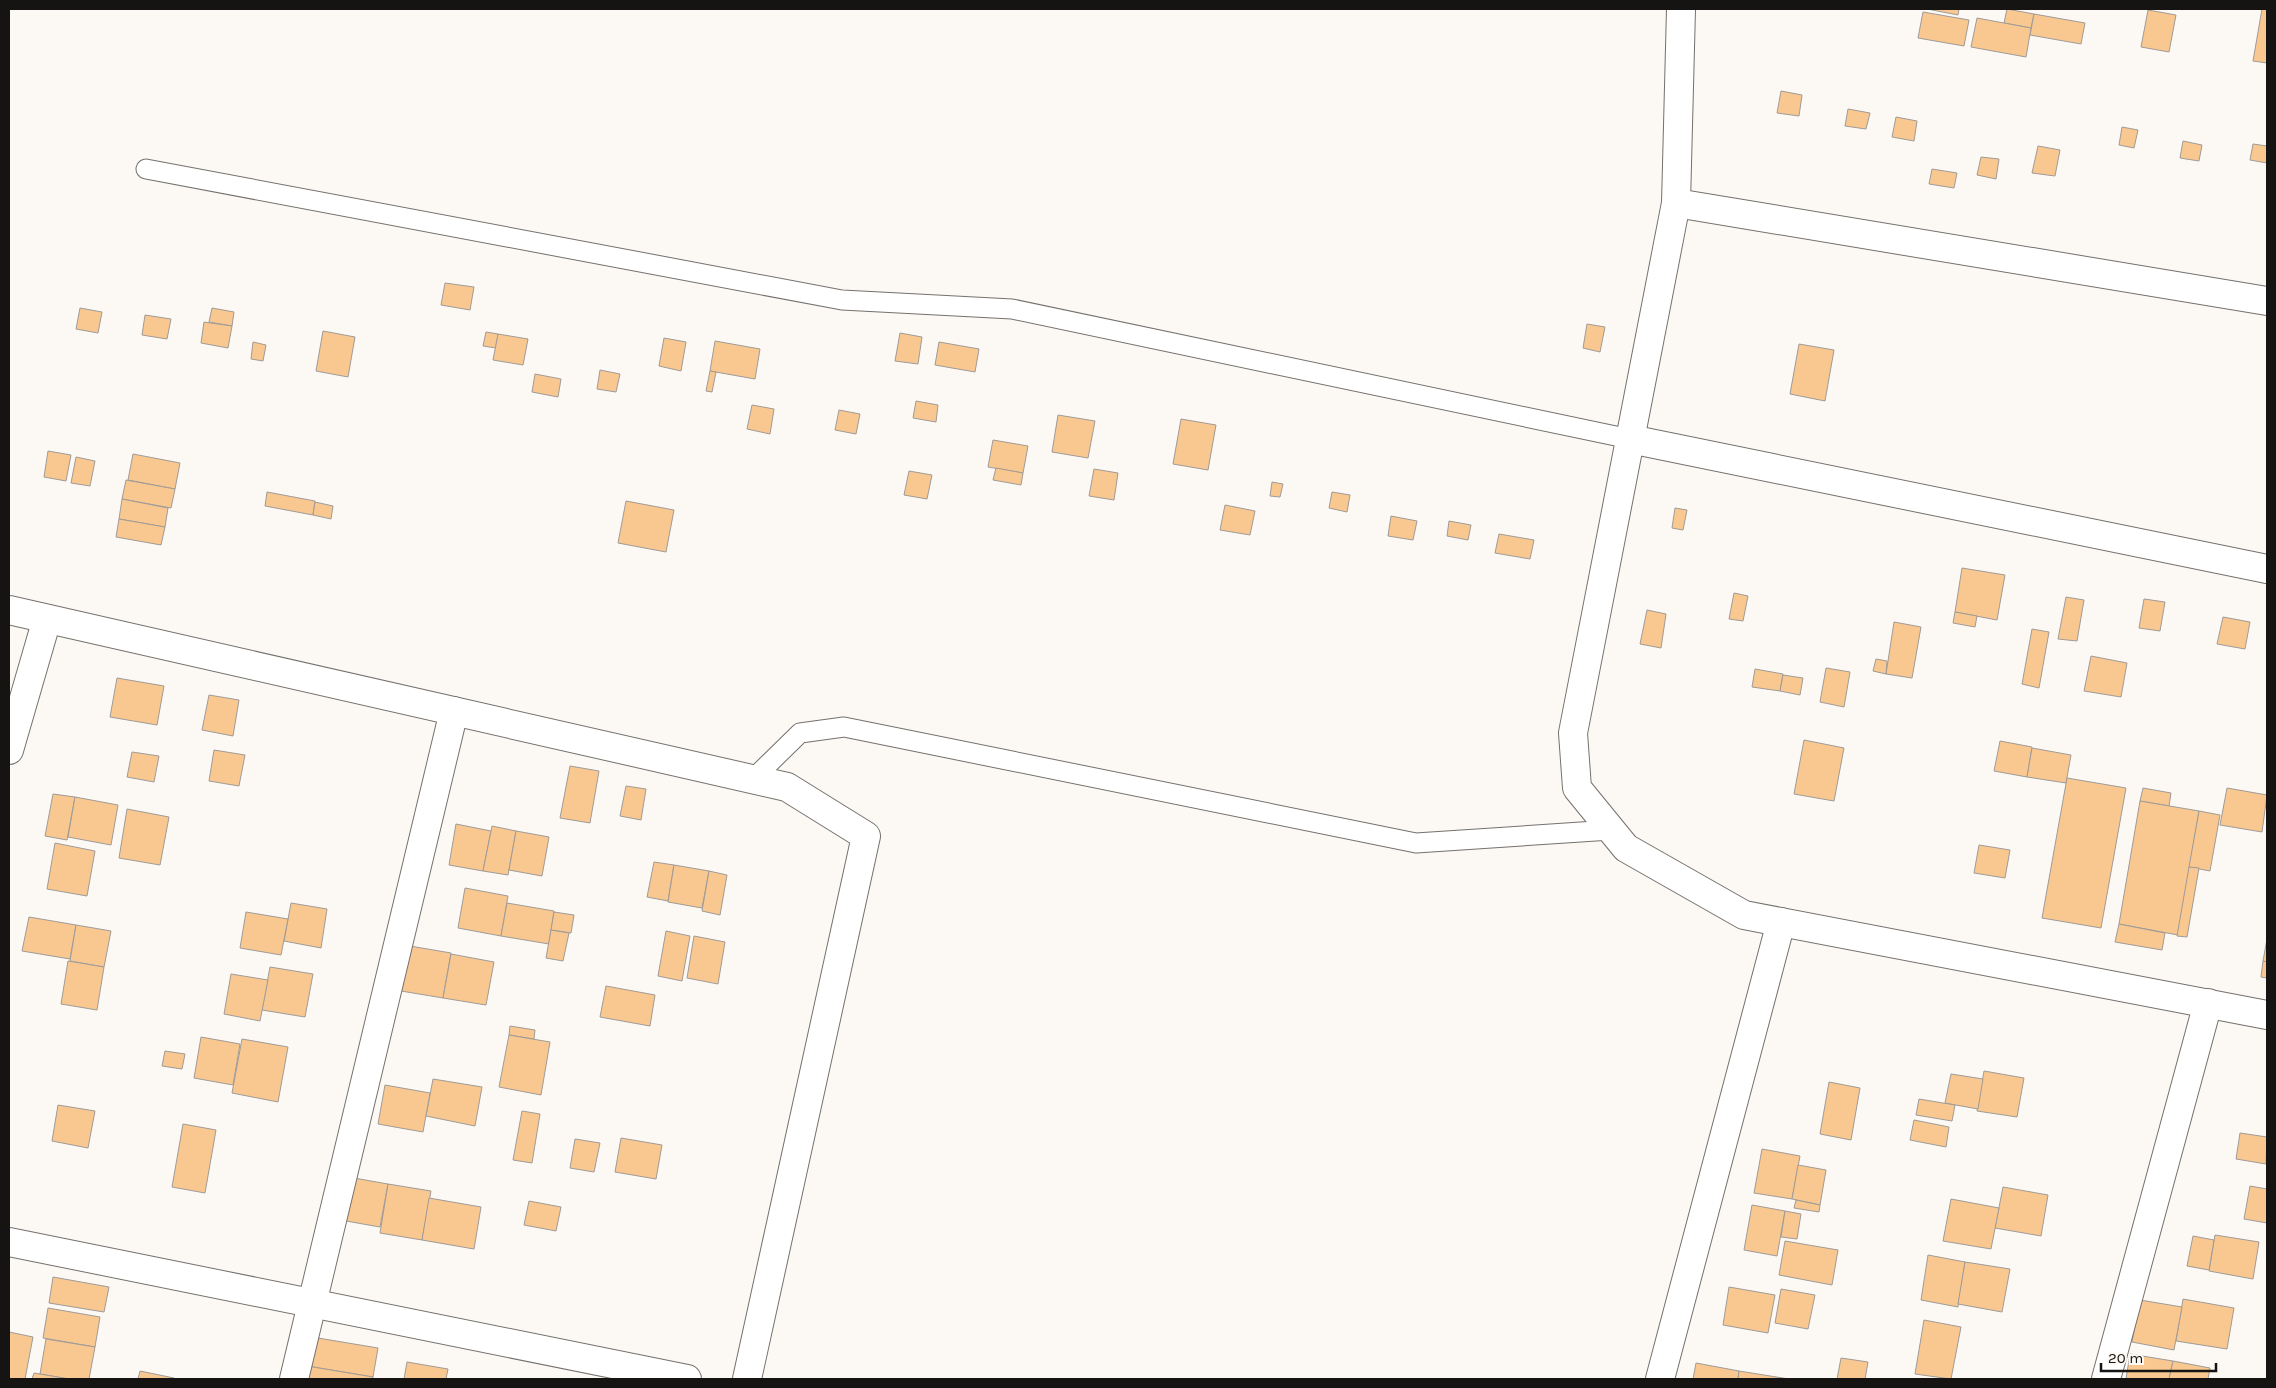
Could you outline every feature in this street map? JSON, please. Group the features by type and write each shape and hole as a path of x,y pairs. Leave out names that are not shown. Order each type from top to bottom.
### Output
{"street":[{"path":"1681,9 1676,203 1572,733 1577,788 1626,848 1744,915 2267,1014"},
{"path":"1676,203 2267,301"},
{"path":"1630,439 2267,569"},
{"path":"9,610 787,787 866,836 747,1379"},
{"path":"9,750 47,619"},
{"path":"294,1379 454,711"},
{"path":"1660,1379 1781,922"},
{"path":"2106,1379 2208,1004"},
{"path":"9,1242 687,1379"}],"lane":[{"path":"146,169 842,300 1012,309 1630,439"},
{"path":"753,779 800,733 844,727 1416,843 1611,830"}],"building":[{"path":"1927,9 1959,9 1958,15"},
{"path":"2007,9 2034,14 2031,28 2004,23"},
{"path":"2262,9 2267,9 2267,63 2253,61"},
{"path":"2148,10 2176,15 2169,52 2141,47"},
{"path":"1923,12 1969,20 1964,46 1918,38"},
{"path":"2034,14 2085,23 2081,44 2030,35"},
{"path":"1977,18 2031,28 2026,57 1971,47"},
{"path":"1781,91 1802,95 1799,116 1777,113"},
{"path":"1848,109 1870,113 1866,129 1845,126"},
{"path":"1896,117 1917,121 1914,141 1892,137"},
{"path":"2122,127 2138,130 2134,148 2119,145"},
{"path":"2183,141 2202,145 2199,161 2180,158"},
{"path":"2253,144 2267,146 2267,163 2250,160"},
{"path":"2038,146 2060,150 2055,176 2032,173"},
{"path":"1981,157 1999,159 1996,179 1977,175"},
{"path":"1932,169 1957,173 1954,188 1929,184"},
{"path":"445,283 474,287 470,310 441,305"},
{"path":"80,308 102,312 98,333 76,329"},
{"path":"212,308 234,312 232,326 209,322"},
{"path":"145,315 171,319 167,339 142,335"},
{"path":"204,322 232,326 228,348 201,343"},
{"path":"1587,324 1605,327 1600,352 1583,348"},
{"path":"323,331 355,337 348,377 316,371"},
{"path":"486,332 498,334 496,348 483,346"},
{"path":"900,333 922,337 918,364 895,361"},
{"path":"498,334 528,339 523,365 493,360"},
{"path":"664,338 686,342 681,371 659,366"},
{"path":"715,341 760,349 755,379 710,371"},
{"path":"253,342 266,345 263,361 251,359"},
{"path":"939,342 979,349 975,372 935,365"},
{"path":"1799,344 1834,350 1825,401 1790,394"},
{"path":"600,370 620,374 616,392 597,389"},
{"path":"710,371 716,372 712,392 706,391"},
{"path":"535,374 561,379 558,397 532,392"},
{"path":"916,401 938,405 936,422 913,418"},
{"path":"752,405 774,409 770,434 747,429"},
{"path":"839,410 860,414 856,434 835,430"},
{"path":"1058,415 1095,421 1088,458 1052,452"},
{"path":"1181,419 1216,425 1208,470 1173,464"},
{"path":"993,440 1028,446 1023,473 988,467"},
{"path":"48,451 71,455 66,481 44,477"},
{"path":"133,454 180,463 175,489 128,480"},
{"path":"76,457 95,461 90,486 71,483"},
{"path":"996,468 1023,473 1021,485 993,480"},
{"path":"1094,469 1118,473 1114,500 1089,496"},
{"path":"909,471 932,475 927,499 904,495"},
{"path":"126,480 175,489 171,508 122,499"},
{"path":"1272,482 1283,484 1280,497 1270,496"},
{"path":"267,492 315,501 313,515 265,506"},
{"path":"1332,492 1350,495 1347,512 1329,508"},
{"path":"122,499 168,508 165,527 119,519"},
{"path":"626,501 674,510 666,552 618,543"},
{"path":"315,502 333,506 331,519 313,515"},
{"path":"1225,505 1255,511 1250,535 1220,530"},
{"path":"1675,508 1687,510 1683,530 1672,528"},
{"path":"1391,516 1417,521 1413,540 1388,536"},
{"path":"119,519 165,527 161,545 116,537"},
{"path":"1449,521 1471,525 1468,540 1447,536"},
{"path":"1499,534 1534,540 1530,559 1495,553"},
{"path":"1962,568 2005,575 1997,620 1955,612"},
{"path":"1734,593 1748,596 1743,621 1729,619"},
{"path":"2066,597 2084,600 2077,641 2058,639"},
{"path":"2144,599 2165,602 2160,631 2139,628"},
{"path":"1647,610 1666,614 1661,648 1640,644"},
{"path":"1955,612 1977,616 1975,627 1953,623"},
{"path":"2223,617 2250,622 2245,649 2217,644"},
{"path":"1894,622 1921,627 1912,678 1886,674"},
{"path":"2032,629 2049,632 2039,688 2022,684"},
{"path":"2091,656 2127,663 2121,697 2084,691"},
{"path":"1876,659 1887,661 1886,674 1873,671"},
{"path":"1826,668 1850,672 1844,707 1820,702"},
{"path":"1755,669 1783,674 1780,691 1752,687"},
{"path":"1783,675 1803,678 1800,695 1780,691"},
{"path":"117,678 164,686 157,725 110,717"},
{"path":"209,695 239,700 233,736 202,730"},
{"path":"1804,740 1844,748 1834,801 1794,794"},
{"path":"2000,741 2032,747 2027,777 1994,771"},
{"path":"2032,748 2071,755 2066,783 2027,777"},
{"path":"214,750 245,755 239,786 209,781"},
{"path":"132,752 159,756 154,782 127,777"},
{"path":"570,766 599,771 590,823 560,818"},
{"path":"2067,778 2126,788 2101,928 2042,918"},
{"path":"626,786 646,789 641,820 620,816"},
{"path":"2143,788 2171,793 2169,806 2140,801"},
{"path":"2227,788 2267,795 2262,832 2220,825"},
{"path":"53,794 75,797 67,840 45,836"},
{"path":"75,797 118,805 111,845 68,837"},
{"path":"2140,801 2199,811 2178,935 2119,924"},
{"path":"127,809 169,817 160,865 119,858"},
{"path":"2199,811 2220,815 2210,871 2189,867"},
{"path":"456,824 491,831 483,871 449,865"},
{"path":"492,826 516,831 508,875 483,871"},
{"path":"516,831 549,837 542,876 509,870"},
{"path":"55,843 95,851 87,896 47,889"},
{"path":"1979,845 2010,850 2005,878 1974,873"},
{"path":"654,862 674,865 668,901 647,897"},
{"path":"674,865 709,871 702,908 668,902"},
{"path":"2189,867 2199,868 2187,937 2177,936"},
{"path":"709,871 727,875 720,915 702,911"},
{"path":"465,888 508,896 501,936 458,928"},
{"path":"291,903 327,909 321,948 284,941"},
{"path":"507,903 554,911 549,944 501,936"},
{"path":"246,912 288,919 281,955 240,948"},
{"path":"554,912 574,915 571,933 551,930"},
{"path":"29,917 76,925 70,959 22,951"},
{"path":"2119,924 2165,933 2162,950 2115,942"},
{"path":"76,925 111,931 104,967 70,961"},
{"path":"551,930 569,933 563,961 546,958"},
{"path":"666,931 690,936 682,981 658,976"},
{"path":"694,936 725,942 718,984 687,978"},
{"path":"2267,939 2267,962 2263,961"},
{"path":"410,946 451,953 443,998 401,991"},
{"path":"451,954 494,962 486,1005 443,998"},
{"path":"68,961 104,967 97,1010 61,1004"},
{"path":"2263,961 2267,962 2267,978 2261,977"},
{"path":"270,967 313,974 305,1017 262,1010"},
{"path":"231,974 268,980 260,1021 224,1014"},
{"path":"606,986 655,995 650,1026 600,1017"},
{"path":"510,1026 535,1030 534,1039 509,1035"},
{"path":"509,1035 550,1042 541,1095 499,1087"},
{"path":"201,1037 240,1044 233,1085 194,1078"},
{"path":"242,1039 288,1047 278,1102 232,1093"},
{"path":"165,1051 185,1054 182,1069 162,1066"},
{"path":"1984,1071 2024,1078 2017,1117 1977,1111"},
{"path":"1951,1074 1983,1079 1978,1109 1945,1103"},
{"path":"433,1079 482,1087 475,1126 426,1116"},
{"path":"1829,1082 1860,1088 1851,1140 1820,1134"},
{"path":"385,1085 430,1093 423,1132 378,1124"},
{"path":"1919,1099 1955,1105 1952,1121 1916,1115"},
{"path":"58,1105 95,1111 88,1148 52,1141"},
{"path":"522,1111 540,1114 532,1163 513,1160"},
{"path":"1914,1120 1949,1127 1946,1147 1910,1140"},
{"path":"183,1124 216,1130 205,1193 172,1187"},
{"path":"2240,1133 2267,1137 2266,1164 2236,1159"},
{"path":"621,1138 662,1145 656,1179 615,1172"},
{"path":"575,1139 600,1143 594,1172 570,1168"},
{"path":"1762,1149 1800,1156 1792,1199 1754,1193"},
{"path":"1798,1165 1826,1170 1820,1205 1792,1199"},
{"path":"354,1178 388,1184 380,1227 346,1221"},
{"path":"388,1184 431,1191 422,1240 380,1233"},
{"path":"2250,1186 2267,1189 2267,1223 2244,1219"},
{"path":"2003,1187 2048,1195 2041,1236 1995,1228"},
{"path":"429,1198 481,1207 474,1249 422,1240"},
{"path":"1951,1199 1999,1208 1991,1249 1943,1241"},
{"path":"1796,1200 1820,1205 1819,1212 1794,1208"},
{"path":"529,1201 561,1207 556,1231 524,1225"},
{"path":"1752,1205 1785,1211 1777,1256 1744,1250"},
{"path":"1785,1211 1801,1214 1797,1239 1781,1237"},
{"path":"2215,1235 2259,1242 2253,1279 2209,1271"},
{"path":"2193,1236 2214,1240 2209,1270 2187,1266"},
{"path":"1785,1241 1838,1250 1832,1285 1779,1275"},
{"path":"1928,1255 1965,1262 1958,1307 1921,1300"},
{"path":"1965,1262 2010,1269 2002,1312 1958,1304"},
{"path":"53,1277 109,1287 104,1312 49,1303"},
{"path":"1729,1287 1775,1295 1768,1333 1723,1325"},
{"path":"1781,1289 1815,1295 1808,1329 1775,1323"},
{"path":"2183,1299 2234,1308 2227,1349 2176,1341"},
{"path":"2140,1300 2182,1307 2174,1350 2132,1342"},
{"path":"48,1308 100,1317 95,1347 43,1338"},
{"path":"1924,1320 1961,1327 1951,1379 1915,1374"},
{"path":"9,1332 33,1337 25,1379 9,1379"},
{"path":"312,1337 378,1348 373,1377 307,1366"},
{"path":"46,1339 95,1347 89,1379 69,1379 40,1374"},
{"path":"2130,1354 2173,1361 2169,1379 2126,1379"},
{"path":"1841,1358 1868,1362 1865,1379 1837,1379"},
{"path":"2173,1361 2210,1368 2208,1379 2169,1379"},
{"path":"407,1362 448,1369 446,1379 404,1379"},
{"path":"1696,1363 1739,1371 1738,1379 1693,1379"},
{"path":"307,1366 373,1377 373,1379 305,1379"},
{"path":"140,1371 174,1378 174,1379 138,1379"},
{"path":"1739,1371 1789,1379 1738,1379"},
{"path":"34,1373 40,1374 69,1379 32,1379"}]}
